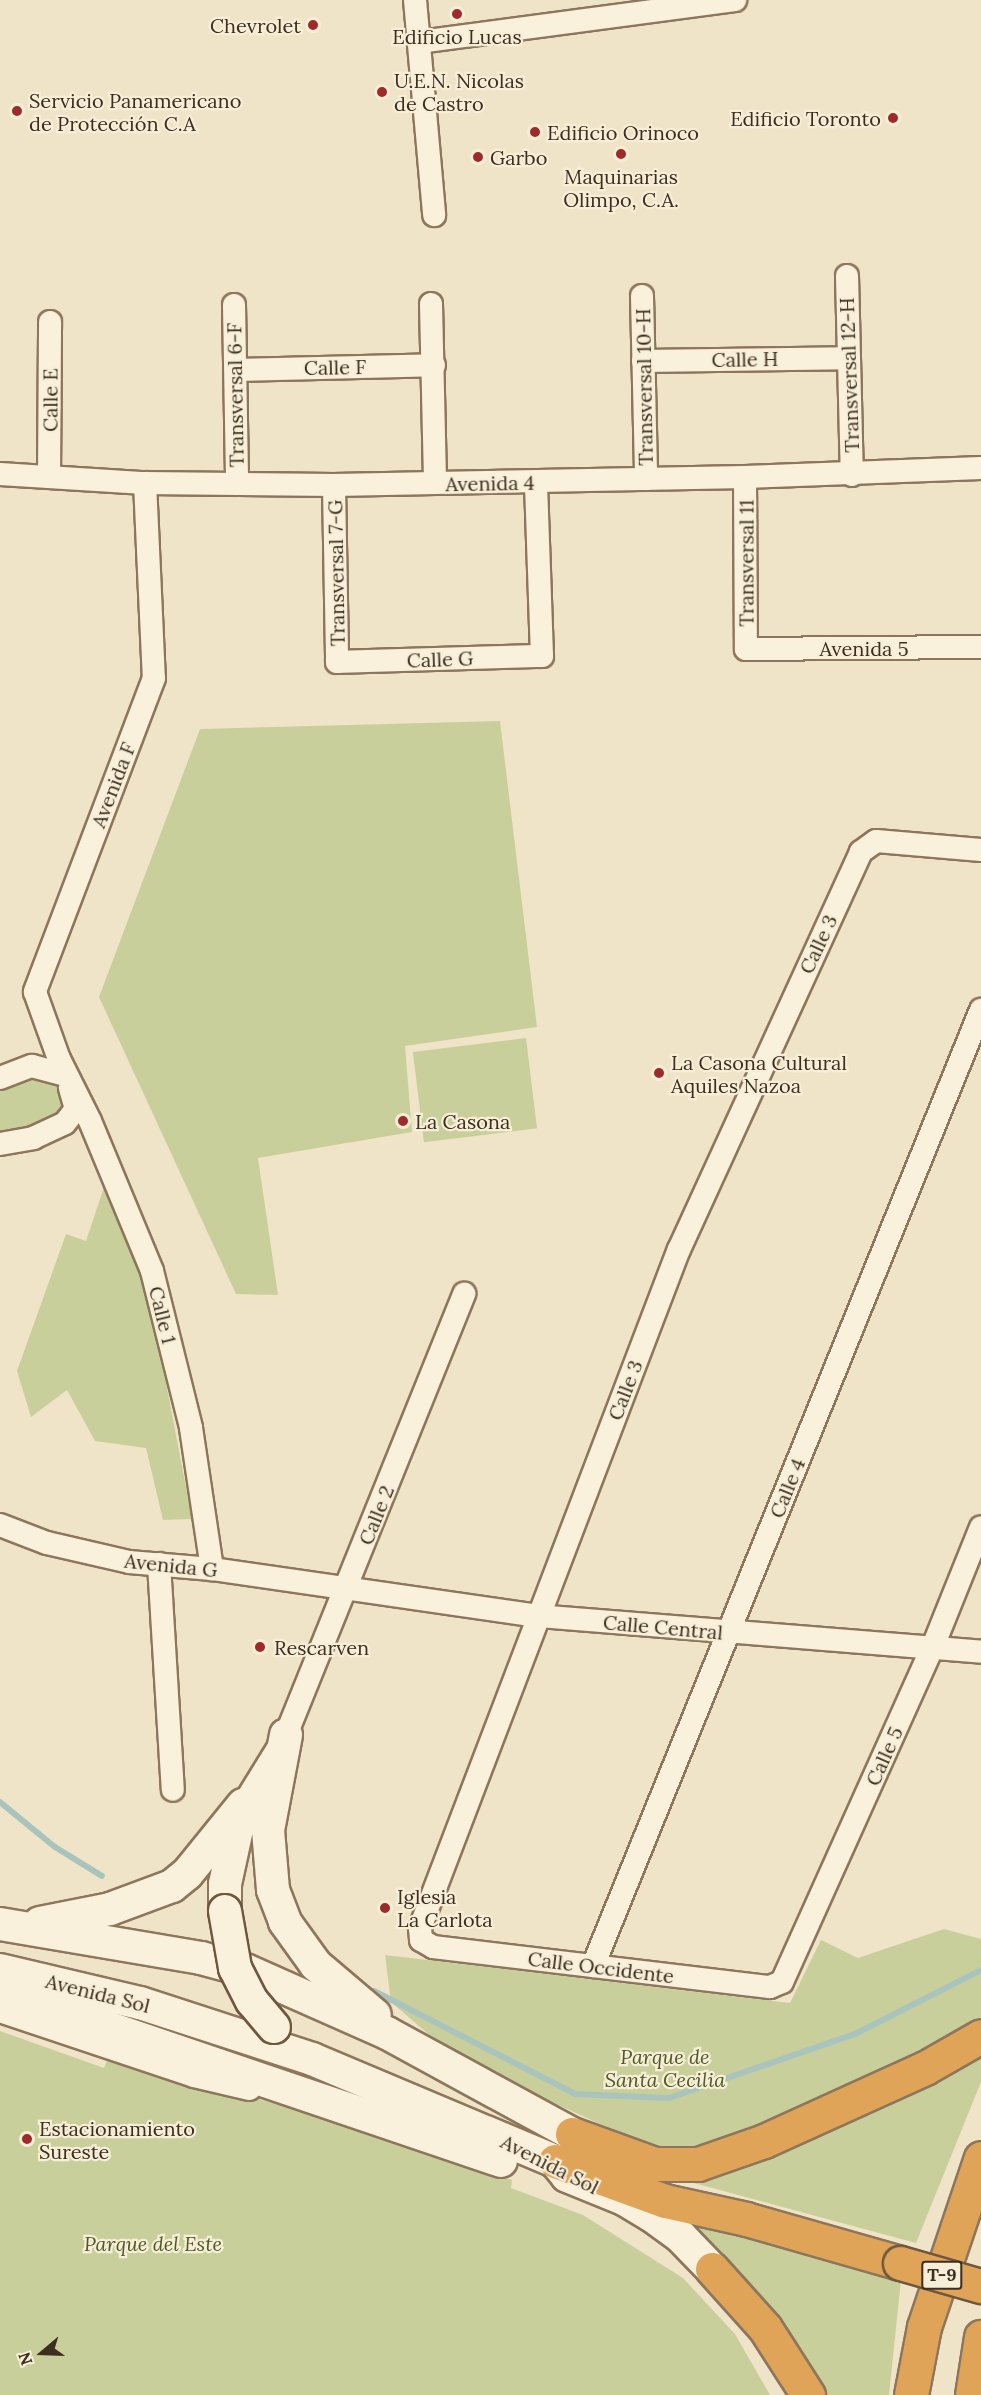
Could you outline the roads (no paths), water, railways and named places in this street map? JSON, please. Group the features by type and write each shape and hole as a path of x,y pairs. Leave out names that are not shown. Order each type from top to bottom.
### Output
{"highway":[{"path":"573,2134 655,2164 698,2164 764,2141 925,2068 981,2036"},
{"path":"573,2134 603,2157 666,2183 901,2257 981,2286"},
{"name":"T-9","path":"910,2395 924,2327 981,2158"},
{"path":"555,2161 665,2201 901,2257 981,2273"},
{"path":"712,2269 765,2328 808,2395"},
{"path":"972,2395 981,2337"}],"main road":[{"path":"286,1736 268,1830 273,1890 285,1922 316,1965 369,2006 387,2033"},
{"path":"243,1805 225,1884 225,1911 235,1968 252,2001 274,2027 312,2059"},
{"path":"8,1925 110,1909 172,1886 187,1874 243,1805"},
{"name":"Avenida Sol","path":"8,1925 234,1967 387,2033 573,2134"},
{"name":"Avenida Sol","path":"0,1970 140,2003 312,2059 555,2161 567,2176 624,2199 651,2215 681,2237 712,2269"},
{"name":"Avenida Sol","path":"0,1991 323,2098 559,2184 630,2219 712,2269"}],"street":[{"path":"415,0 434,215"},
{"path":"420,42 735,0"},
{"name":"Transversal 12-H","path":"847,276 847,358 852,474"},
{"name":"Transversal 10-H","path":"642,296 646,478"},
{"path":"431,304 435,483"},
{"name":"Transversal 6-F","path":"234,306 237,484"},
{"name":"Calle E","path":"49,477 50,322"},
{"name":"Calle H","path":"643,361 847,358"},
{"name":"Calle F","path":"236,370 434,365"},
{"name":"Avenida 4","path":"0,474 145,483 334,485 745,477 981,468"},
{"name":"Transversal 11","path":"745,477 746,649"},
{"name":"Calle G","path":"337,662 542,656 536,482"},
{"name":"Avenida F","path":"66,1075 35,992 154,678 145,483"},
{"name":"Transversal 7-G","path":"334,485 337,662"},
{"name":"Avenida 5","path":"746,649 981,647"},
{"name":"Calle 3","path":"421,1940 420,1928 679,1249 861,852 876,841 981,850"},
{"name":"Calle 4","path":"593,1966 981,1010"},
{"path":"0,1078 32,1066 66,1075 76,1109 65,1123 33,1138 0,1143"},
{"name":"Calle 1","path":"66,1075 90,1121 152,1271 191,1428 212,1569"},
{"name":"Calle 2","path":"286,1736 465,1294"},
{"name":"Avenida G","path":"0,1525 87,1554 212,1569 347,1590"},
{"name":"Calle 5","path":"782,1982 932,1649 981,1527"},
{"path":"159,1564 173,1790"},
{"name":"Calle Central","path":"347,1590 538,1616 981,1652"},
{"path":"243,1805 286,1736"},
{"name":"Calle Occidente","path":"421,1940 433,1947 770,1987 782,1982"},
{"name":"Avenida Sol","path":"0,2010 194,2076 250,2090 323,2098"}],"waterway":[{"path":"0,1802 55,1847 102,1876"},
{"path":"374,1991 575,2094 669,2098 855,2034 981,1970"}],"place":[{"name":"Edificio Lucas","path":"457,14"},
{"name":"Chevrolet","path":"313,25"},
{"name":"U.E.N. Nicolas de Castro","path":"382,92"},
{"name":"Servicio Panamericano de Protección C.A","path":"17,111"},
{"name":"Edificio Toronto","path":"893,118"},
{"name":"Edificio Orinoco","path":"535,132"},
{"name":"Maquinarias Olimpo, C.A.","path":"621,154"},
{"name":"Garbo","path":"478,157"},
{"name":"La Casona Cultural Aquiles Nazoa","path":"659,1073"},
{"name":"La Casona","path":"403,1121"},
{"name":"Rescarven","path":"260,1647"},
{"name":"Iglesia La Carlota","path":"385,1908"},
{"name":"Estacionamiento Sureste","path":"27,2139"}],"park label":[{"name":"Parque de Santa Cecilia","path":"665,2068"},
{"name":"Parque del Este","path":"153,2243"}]}
